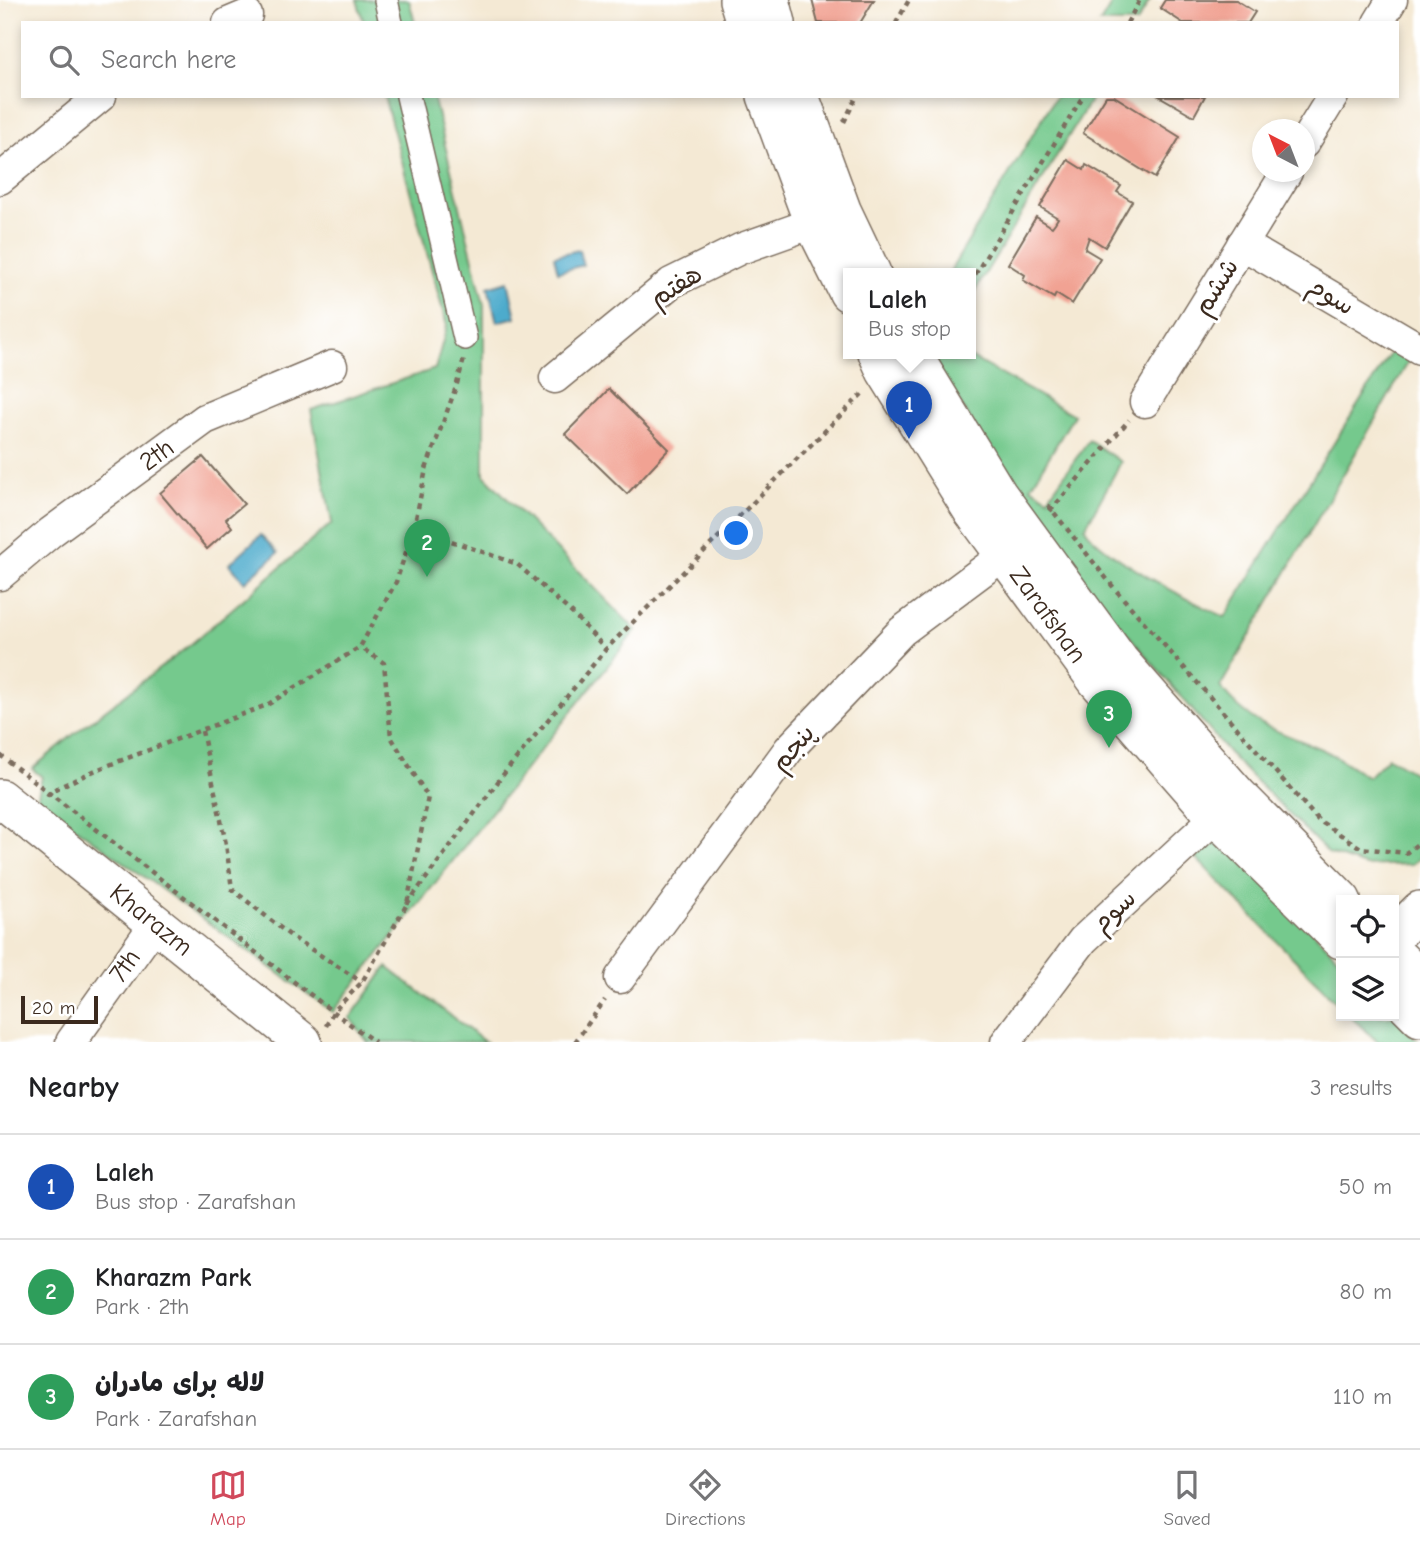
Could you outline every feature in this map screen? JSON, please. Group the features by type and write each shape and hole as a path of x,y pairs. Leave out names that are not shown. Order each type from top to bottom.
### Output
{"street":[{"path":"386,0 391,21"},
{"path":"738,0 744,21"},
{"path":"771,0 776,21"},
{"path":"1379,21 1392,0"},
{"path":"0,179 99,98"},
{"path":"408,98 465,338"},
{"path":"767,98 813,223 843,283"},
{"path":"801,98 842,210 870,268"},
{"path":"1315,125 1332,98"},
{"name":"ششم","path":"1146,402 1281,182"},
{"name":"هفتم","path":"555,378 671,283 740,249 813,223"},
{"name":"سوم","path":"1242,244 1420,349"},
{"name":"Zarafshan","path":"891,359 998,494 1016,545 1120,661 1227,806 1336,934"},
{"name":"2th","path":"0,575 51,532 205,419 332,366"},
{"name":"پنجم","path":"620,978 789,749 902,631 1016,545"},
{"name":"سوم","path":"1006,1042 1083,940 1227,806"},
{"name":"Zarafshan","path":"1227,806 1336,895"},
{"name":"Kharazm","path":"12,807 155,924 313,1037"},
{"path":"1399,931 1420,910"},
{"name":"7th","path":"71,1042 155,924"},
{"path":"1399,958 1420,978"},
{"path":"1399,997 1420,1017"}],"path":[{"path":"897,21 909,0"},
{"path":"1128,21 1140,0"},
{"path":"976,273 1082,98"},
{"path":"12,807 96,770 267,705 360,647 397,582 414,528 426,470 465,356 465,338"},
{"path":"313,1037 332,1012 362,982 407,904 506,771 606,649 891,359"},
{"path":"1016,545 1146,402"},
{"path":"1045,501 1114,588 1318,820 1361,848 1406,853 1420,842"},
{"path":"414,528 517,564 573,614 606,649"},
{"path":"360,647 384,663 391,737 428,797 407,904"},
{"path":"202,731 226,844 232,889 292,937 362,982"},
{"path":"0,755 332,1012 375,1042"},
{"path":"575,1042 620,978"}],"green space":[{"path":"357,0 409,0 414,21 363,21"},
{"path":"1114,0 1150,0 1138,21 1101,21"},
{"path":"385,98 433,98 484,305 484,475 636,630 333,1012 37,800 42,777 32,769 190,645 332,523 311,410 435,369 447,326"},
{"path":"1055,98 1092,98 976,289 976,268 952,268"},
{"path":"1391,352 1409,361 1220,687 1254,719 1327,752 1368,777 1388,757 1420,776 1420,858 1412,864 1365,866 1329,854 1235,760 1107,610 1008,479 932,359 974,359 1074,415 1031,487 1048,498 1089,440 1121,462 1085,528 1094,539 1128,564 1171,590 1225,617"},
{"path":"1212,835 1226,841 1336,956 1336,1002 1190,852"},
{"path":"387,967 485,1042 368,1042 350,1018"},
{"path":"1355,1021 1399,1021 1419,1042 1378,1042"}],"water":[{"path":"579,250 583,265 558,272 554,256"},
{"path":"508,281 516,317 497,322 488,287"},
{"path":"261,535 278,553 245,582 229,564"}],"building":[{"path":"812,0 874,0 861,21 817,21"},
{"path":"1165,0 1236,0 1255,12 1249,21 1180,21 1160,8"},
{"path":"1105,98 1117,98 1180,137 1155,178 1083,133"},
{"path":"1162,98 1204,98 1194,116"},
{"path":"1068,160 1084,170 1086,165 1121,186 1117,192 1132,201 1105,247 1089,237 1085,249 1100,258 1072,304 1056,294 1054,298 1023,280 1025,275 1008,264 1036,217 1052,227 1058,218 1040,207"},
{"path":"609,389 669,449 627,494 565,434"},
{"path":"203,457 244,504 226,519 232,527 207,549 160,493"}],"place":[{"name":"Laleh","path":"909,439"},
{"name":"Kharazm Park","path":"427,577"},
{"name":"لاله برای مادران","path":"1109,748"}]}
